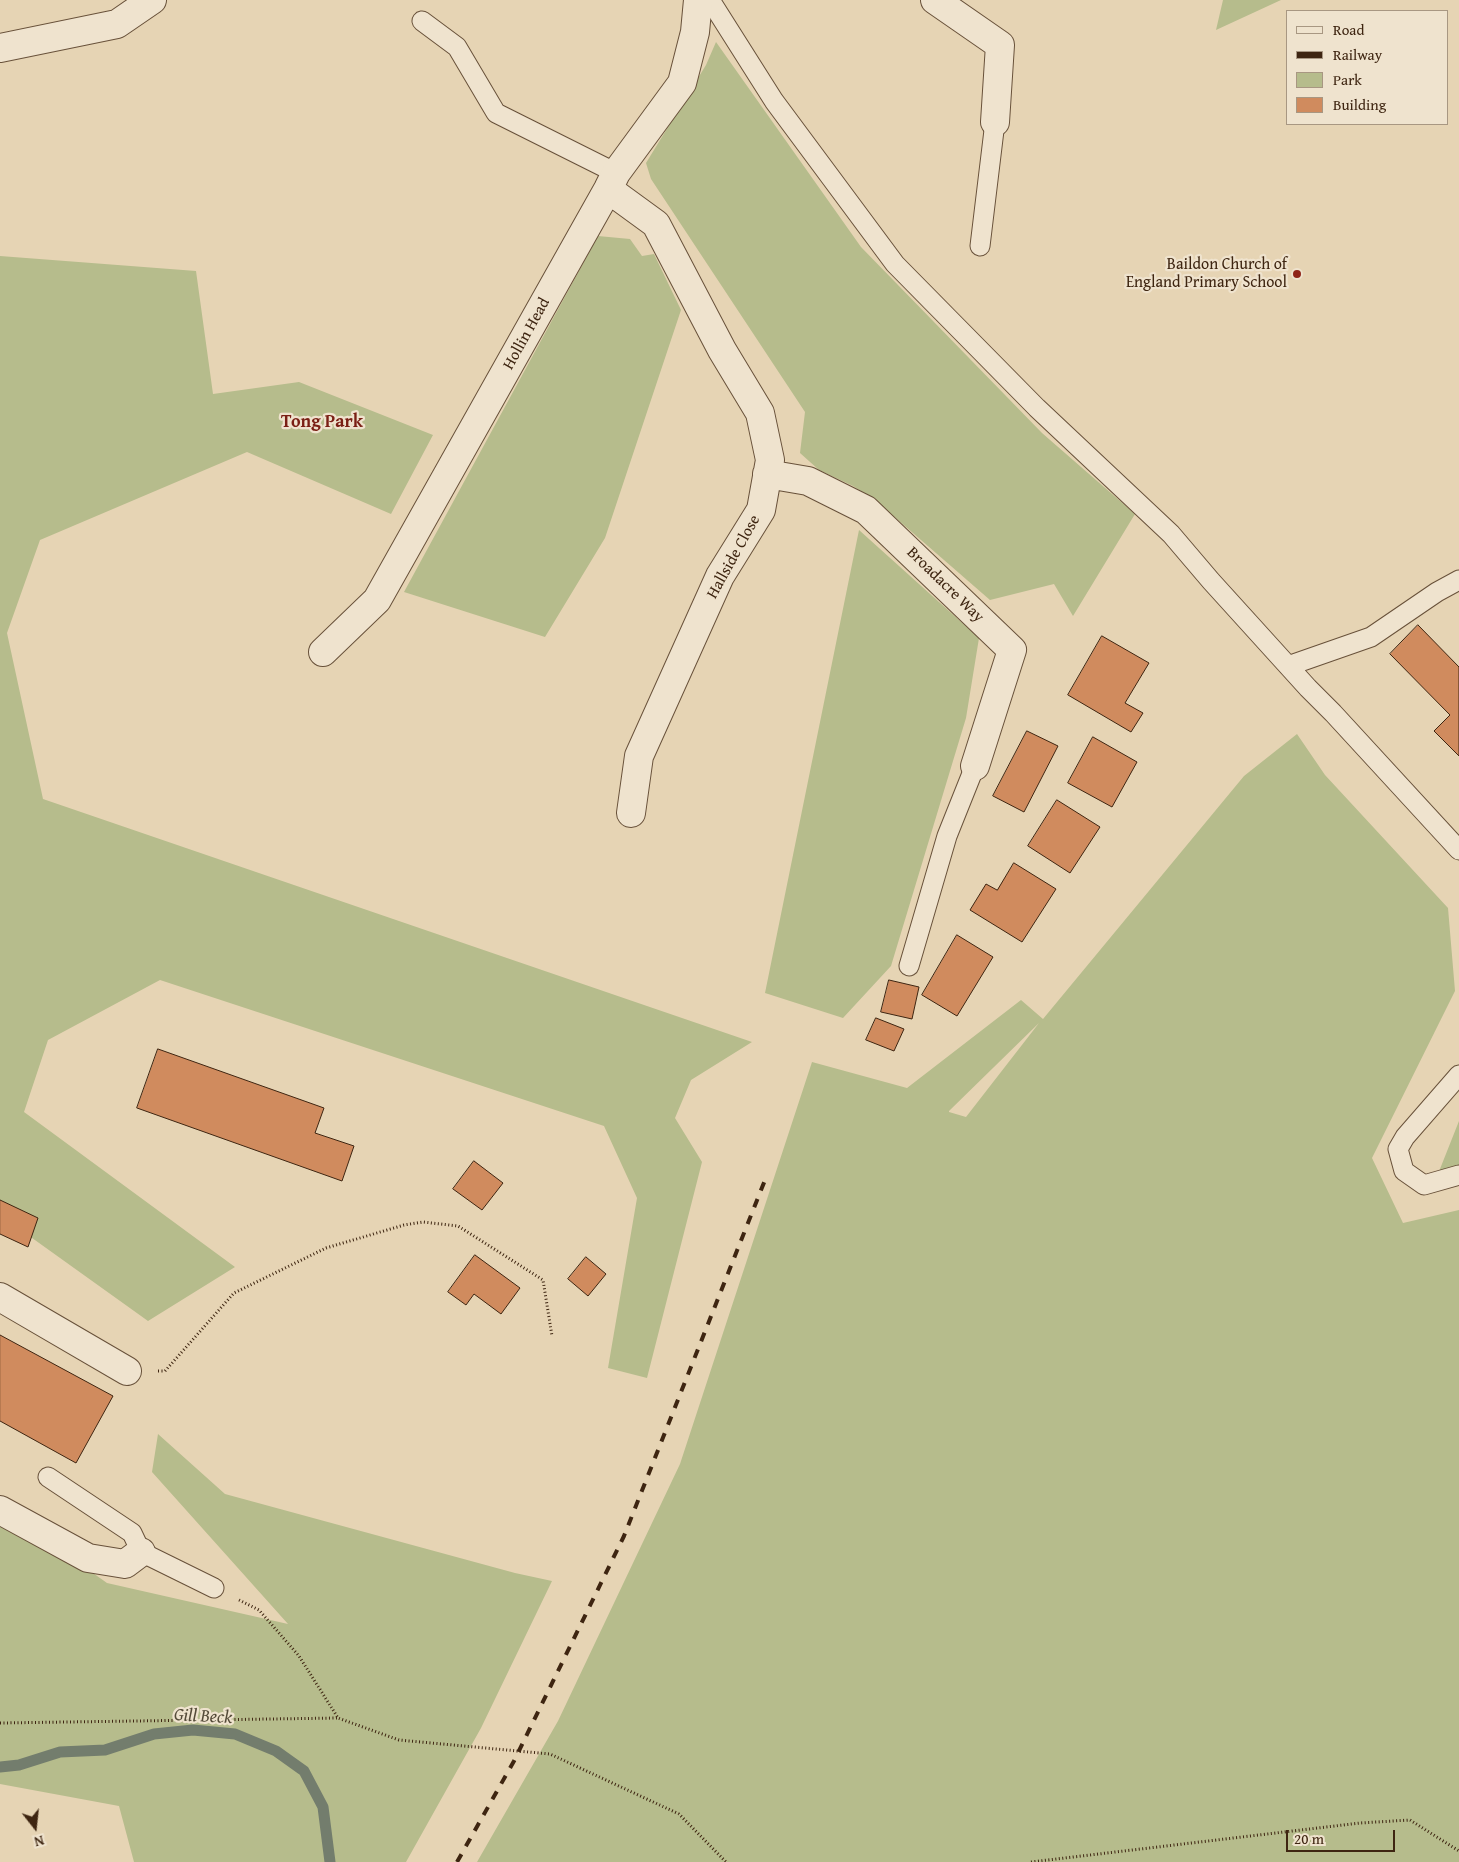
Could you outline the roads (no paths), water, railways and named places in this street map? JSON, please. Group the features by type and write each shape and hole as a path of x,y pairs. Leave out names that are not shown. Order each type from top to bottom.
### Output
{"street":[{"path":"0,48 117,24 152,0"},
{"name":"Hollin Head","path":"323,652 377,600 612,181 682,83 695,32 698,0"},
{"path":"935,0 1000,45 995,122"},
{"name":"Hallside Close","path":"612,181 656,224 722,350 760,413 770,460 761,510 720,576 639,756 631,813"},
{"name":"Broadacre Way","path":"768,474 808,482 866,510 1012,650 975,766"},
{"path":"0,1298 127,1371"},
{"path":"0,1510 88,1558 125,1564 141,1552"}],"lane":[{"path":"710,0 774,101 895,264 1037,408 1171,534 1288,666 1459,850"},
{"path":"422,21 457,46 496,113 612,181"},
{"path":"980,246 995,122"},
{"path":"1288,666 1371,637 1437,592 1459,580"},
{"path":"909,966 947,836 975,766"},
{"path":"1459,1075 1404,1137 1398,1149 1404,1171 1424,1185 1459,1175"},
{"path":"48,1476 132,1533 141,1552 214,1588"}],"waterway":[{"name":"Gill Beck","path":"0,1767 19,1765 60,1752 105,1750 154,1734 193,1730 235,1734 276,1751 304,1771 323,1807 330,1862"}],"railway":[{"path":"457,1862 514,1761 624,1536 765,1180"}],"place":[{"name":"Baildon Church of England Primary School","path":"1297,274"}],"district":[{"name":"Tong Park","path":"322,422"}]}
